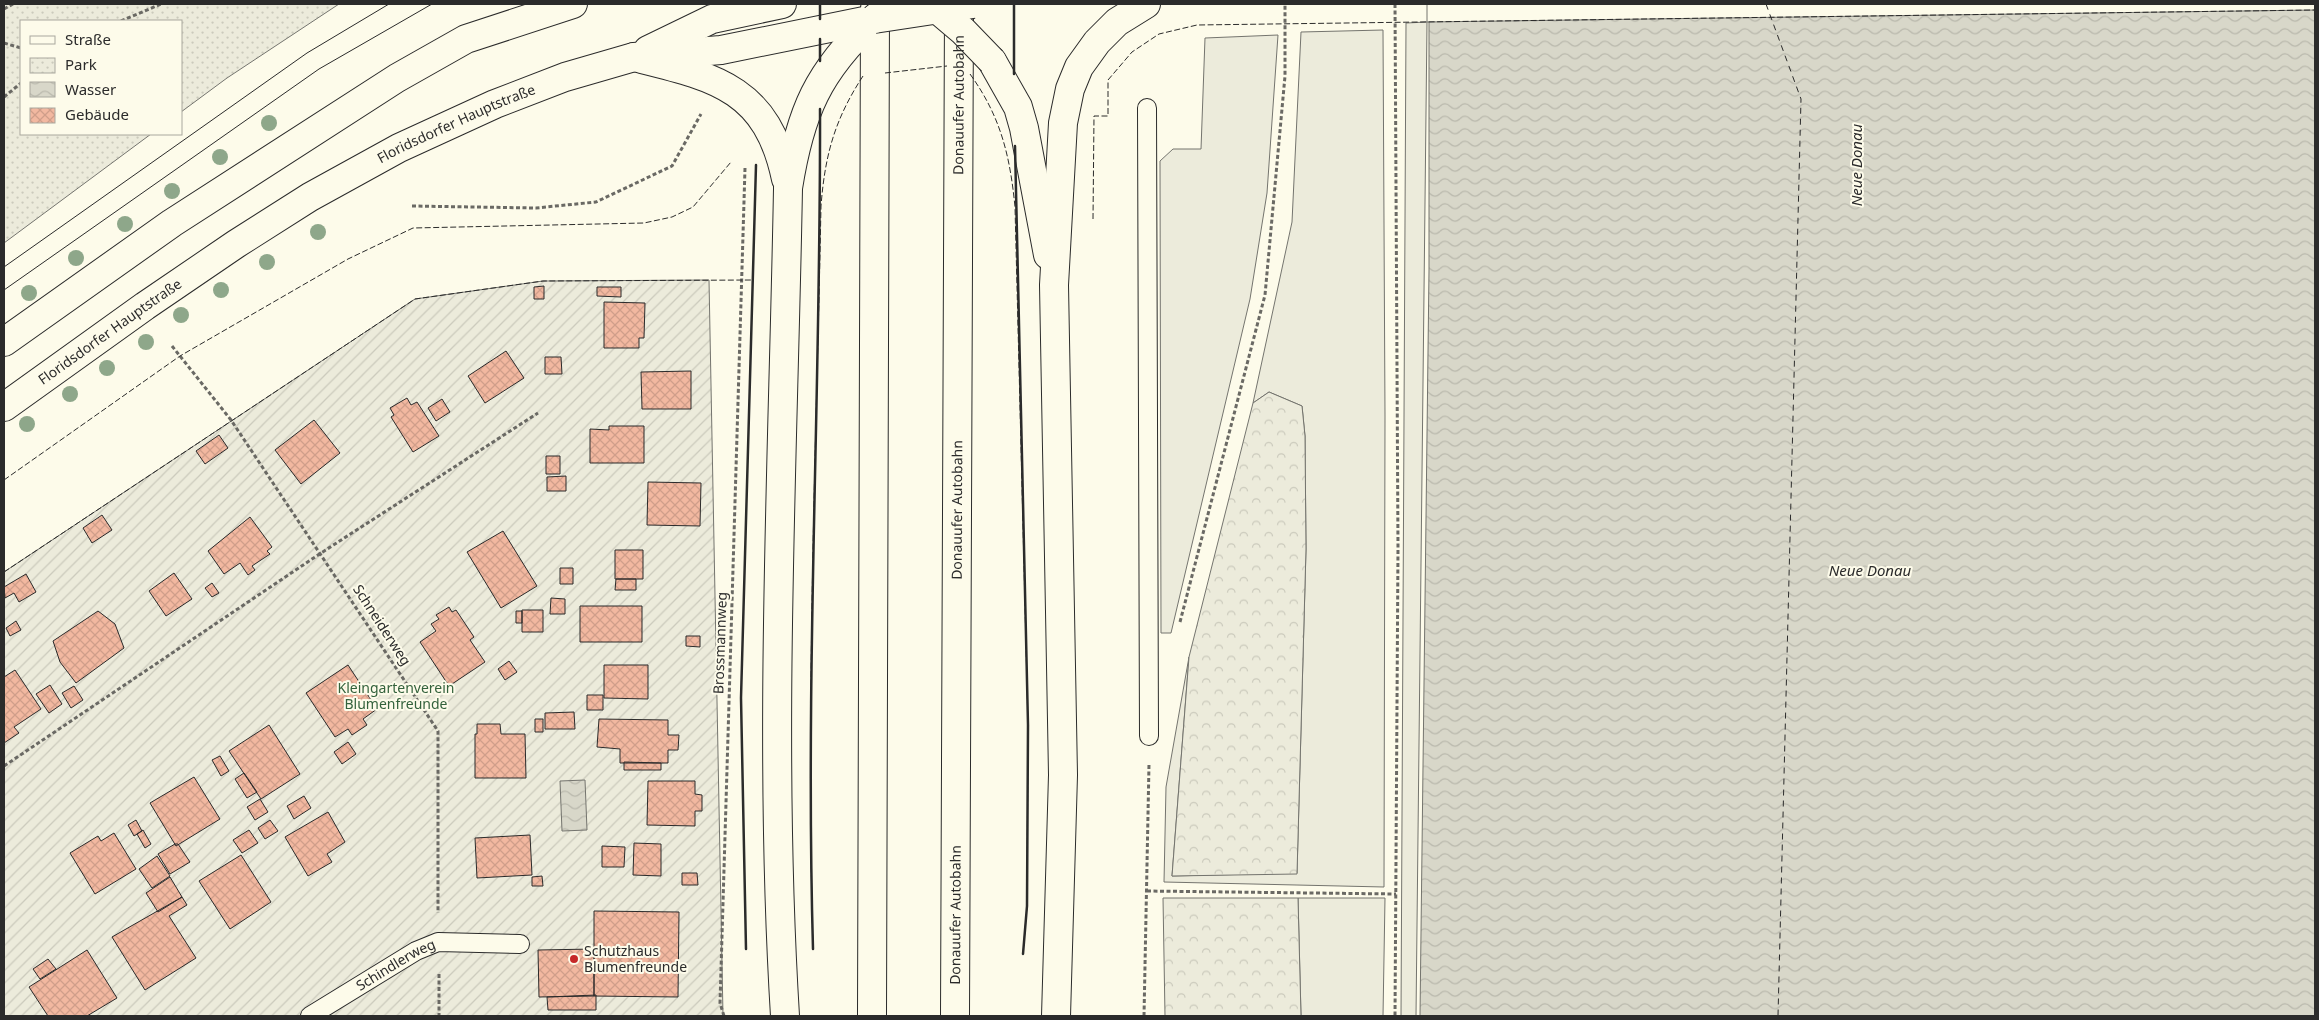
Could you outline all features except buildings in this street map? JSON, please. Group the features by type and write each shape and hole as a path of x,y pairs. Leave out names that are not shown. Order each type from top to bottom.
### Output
{"main road":[{"path":"4,342 172,223 397,78 466,39 573,4"},
{"path":"634,57 712,19 782,4"},
{"name":"Floridsdorfer Hauptstraße","path":"4,407 145,306 236,244 310,198 399,148 495,104 566,77 634,57 720,50 812,30 880,9 973,4"},
{"path":"1056,1016 1063,775 1054,285 1063,123 1070,89 1079,67 1097,42 1117,22 1146,4"},
{"path":"942,6 992,61 1018,107 1031,157 1034,192 1054,285"},
{"name":"Donauufer Autobahn","path":"942,6 955,1016"},
{"path":"785,1016 780,932 776,733 788,188 799,132 809,103 821,80 850,41 880,9"},
{"path":"872,1016 880,9"},
{"path":"634,57 693,72 718,81 752,106 774,137 788,188"}],"lane":[{"path":"1147,108 1149,736"},
{"name":"Schindlerweg","path":"310,1016 416,951 438,942 520,944"}],"path":[{"path":"4,9 13,4"},
{"path":"123,20 161,4"},
{"path":"1178,630 1265,295 1285,76 1285,4"},
{"path":"1395,4 1398,538 1395,1016"},
{"path":"4,43 20,48"},
{"path":"4,97 20,84"},
{"path":"412,206 536,208 596,202 672,166 704,109"},
{"name":"Brossmannweg","path":"724,1016 720,1003 745,167"},
{"name":"Schneiderweg","path":"172,346 231,420 438,732 439,1016"},
{"path":"4,766 321,553 538,413"},
{"path":"1144,1016 1149,736"},
{"path":"1146,891 1396,894"}],"green space":[{"path":"4,4 339,4 227,78 182,111 182,20 20,20 20,135 150,135 4,243"},
{"path":"1427,22 1416,1016 1401,1016 1406,23"},
{"path":"1383,30 1385,416 1384,887 1164,882 1166,787 1189,657 1172,876 1297,873 1306,549 1305,436 1302,406 1269,392 1253,403 1292,222 1301,32"},
{"path":"1278,35 1267,193 1250,299 1171,633 1161,633 1160,161 1173,149 1201,149 1205,38"},
{"name":"Kleingartenverein Blumenfreunde","path":"709,280 723,1016 4,1016 4,572 415,299 543,281"},
{"path":"1269,392 1302,406 1305,436 1306,549 1297,874 1172,876 1189,657 1253,403"},
{"path":"1163,898 1298,898 1301,1016 1165,1016"},
{"path":"1298,898 1385,898 1383,1016 1301,1016"}],"water":[{"name":"Neue Donau","path":"1429,4 2315,4 2315,1016 1420,1016 1429,270"},
{"path":"585,780 587,830 562,831 560,781"}],"pier":[{"path":"1427,4 2315,4 2315,10 1427,22"}],"ferry route":[{"path":"1766,4 1801,99 1778,1016"}],"tram line":[{"path":"4,267 307,53 389,4"},
{"path":"4,290 319,69 432,4"}],"fence":[{"path":"1093,219 1094,116 1108,116 1108,80 1132,52 1159,34 1197,25 2315,10"},
{"path":"885,73 947,66"},
{"path":"970,74 981,90 997,122 1007,154 1015,207 1028,725 1027,906 1023,954"},
{"path":"813,949 811,670 821,206 825,170 838,122 863,76"},
{"path":"4,480 180,356 348,259 413,228 644,223 672,217 693,207 731,162"},
{"path":"4,572 415,299 543,281 752,280"}],"wall":[{"path":"820,4 820,19"},
{"path":"1014,4 1014,74"},
{"path":"820,39 820,61"},
{"path":"813,949 811,739 820,109"},
{"path":"1015,146 1028,725 1027,906 1023,954"},
{"path":"746,949 741,698 756,165"}],"place":[{"name":"Schutzhaus Blumenfreunde","path":"574,959"}]}
